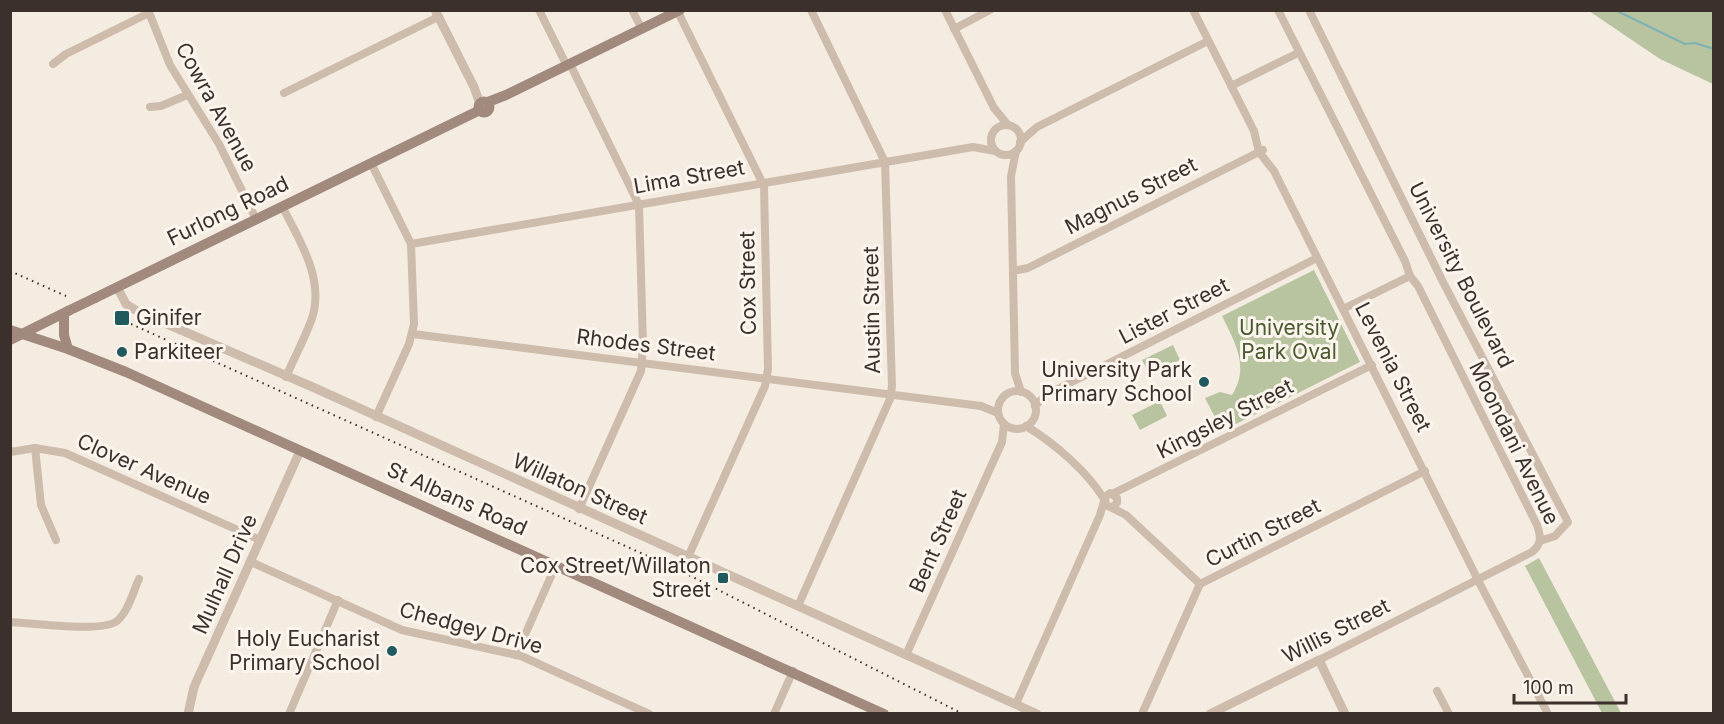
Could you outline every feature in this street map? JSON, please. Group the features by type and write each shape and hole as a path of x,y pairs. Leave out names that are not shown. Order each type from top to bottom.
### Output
{"main road":[{"name":"Furlong Road","path":"10,340 679,11"},
{"path":"66,312 64,335 69,349"},
{"name":"St Albans Road","path":"10,330 69,349 793,671 884,714"}],"street":[{"path":"539,10 639,204 643,362 579,509"},
{"path":"632,10 642,29"},
{"name":"Austin Street","path":"798,606 891,394 885,162 811,10"},
{"path":"945,10 994,108 1020,134 1011,176 1015,373 1021,392"},
{"path":"954,29 990,10"},
{"name":"Levenia Street","path":"1193,10 1254,131 1260,138 1262,151 1548,714"},
{"name":"Moondani Avenue","path":"1278,10 1290,33 1295,54 1306,62 1402,256 1407,277 1421,295 1537,525 1540,541 1532,552 1479,580"},
{"name":"University Boulevard","path":"1309,10 1443,282 1568,522 1555,536 1540,541"},
{"name":"Cox Street","path":"679,11 763,183 767,379 688,557"},
{"path":"53,64 76,49 148,12"},
{"name":"Cowra Avenue","path":"148,12 162,51 219,144 256,219"},
{"path":"284,93 437,14 484,105"},
{"path":"1020,142 1037,127 1208,41"},
{"path":"1231,86 1295,54"},
{"path":"150,107 161,106 187,94"},
{"path":"994,108 994,132 991,143 1011,176"},
{"path":"994,132 1011,127 1037,127"},
{"name":"Lima Street","path":"973,147 994,132"},
{"name":"Lima Street","path":"411,244 973,147 997,153"},
{"path":"997,153 1008,155 1016,151"},
{"name":"Magnus Street","path":"1013,271 1028,268 1262,151"},
{"path":"371,163 411,244 413,334 376,417"},
{"path":"282,206 312,268 314,287 311,320 286,377"},
{"name":"Lister Street","path":"1035,406 1046,395 1317,258"},
{"path":"1343,309 1407,277"},
{"name":"Willaton Street","path":"117,287 128,306 1037,714"},
{"name":"Rhodes Street","path":"413,334 981,406 998,413"},
{"name":"Kingsley Street","path":"1016,704 1100,515 1111,500 1126,488 1372,365"},
{"path":"1009,393 1021,392 1030,397 1035,406 1033,419 1026,426 1014,428 1004,424 998,413 1000,401 1009,393 1015,373"},
{"name":"Lister Street","path":"1030,397 1046,395"},
{"name":"Rhodes Street","path":"981,406 1000,401"},
{"path":"1033,419 1043,436"},
{"name":"Bent Street","path":"1002,442 1004,424"},
{"path":"1026,426 1043,436 1200,584"},
{"name":"Bent Street","path":"906,655 1002,442 1014,428"},
{"path":"35,448 42,509 56,540"},
{"name":"Clover Avenue","path":"10,452 35,448 65,453 260,540"},
{"name":"Mulhall Drive","path":"188,714 194,687 300,451"},
{"name":"Curtin Street","path":"1142,714 1200,584 1425,471"},
{"name":"Chedgey Drive","path":"251,562 402,630 516,655 649,714"},
{"path":"516,655 556,565"},
{"path":"10,622 98,626 112,624 123,614 139,579"},
{"name":"Willis Street","path":"1210,714 1479,580"},
{"path":"289,714 338,600"},
{"path":"1319,660 1346,714"},
{"path":"774,714 793,671"},
{"path":"1437,691 1449,714"},
{"path":"1147,702 1152,714"}],"green space":[{"path":"1589,11 1713,11 1713,84 1660,59"},
{"name":"University Park Oval","path":"1314,270 1360,362 1222,431 1205,398 1220,392 1232,395 1240,375 1240,365 1236,345 1222,316"},
{"path":"1173,345 1180,360 1150,375 1142,360"},
{"path":"1160,401 1167,416 1140,430 1132,415"},
{"path":"1539,558 1621,713 1602,713 1525,566"}],"waterway":[{"path":"1615,10 1685,44 1695,43 1714,49"}],"railway":[{"path":"10,271 66,296"},
{"path":"131,324 681,571 963,714"}],"place":[{"name":"Ginifer","path":"122,318"},
{"name":"Parkiteer","path":"122,352"},
{"name":"University Park Primary School","path":"1204,382"},
{"name":"Cox Street/Willaton Street","path":"723,578"},
{"name":"Holy Eucharist Primary School","path":"392,651"}]}
